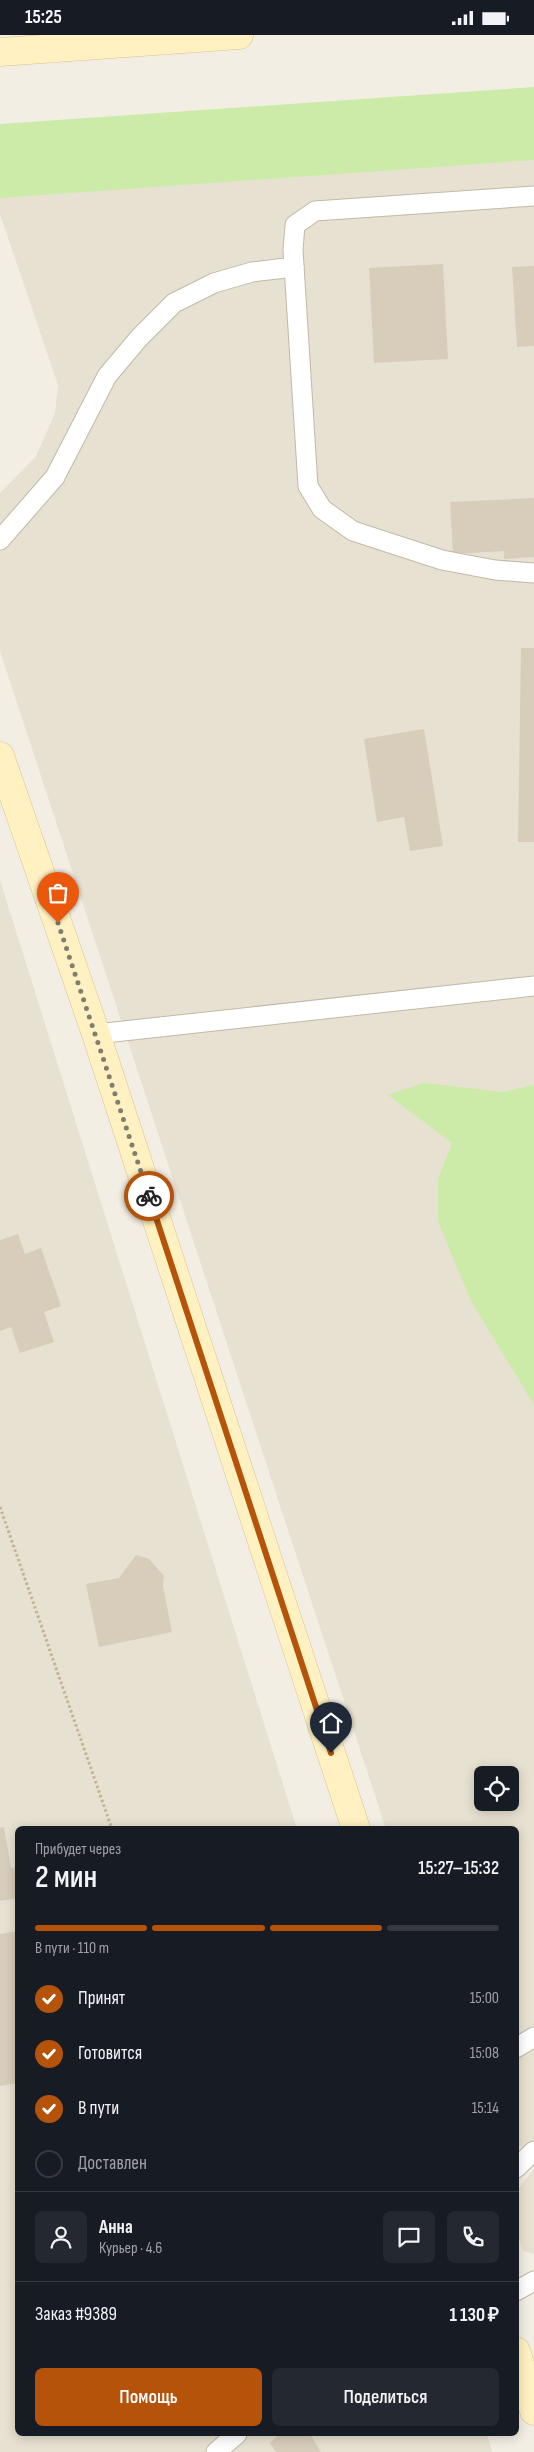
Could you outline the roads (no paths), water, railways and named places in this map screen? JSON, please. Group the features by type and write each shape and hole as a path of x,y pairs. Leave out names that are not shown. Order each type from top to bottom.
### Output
{"street":[{"path":"0,52 239,35"},
{"path":"0,755 96,1034 355,1826"},
{"path":"519,2361 534,2411"}],"lane":[{"path":"534,196 314,211 295,225 294,267 308,486 322,509 353,531 442,560 495,570 534,573"},
{"path":"0,540 55,477 107,377 138,339 174,303 214,283 236,276 294,267"},
{"path":"96,1034 534,986"},
{"path":"519,2046 534,2037"},
{"path":"519,2164 534,2151"},
{"path":"519,2289 534,2281"},
{"path":"216,2452 235,2436"}]}
